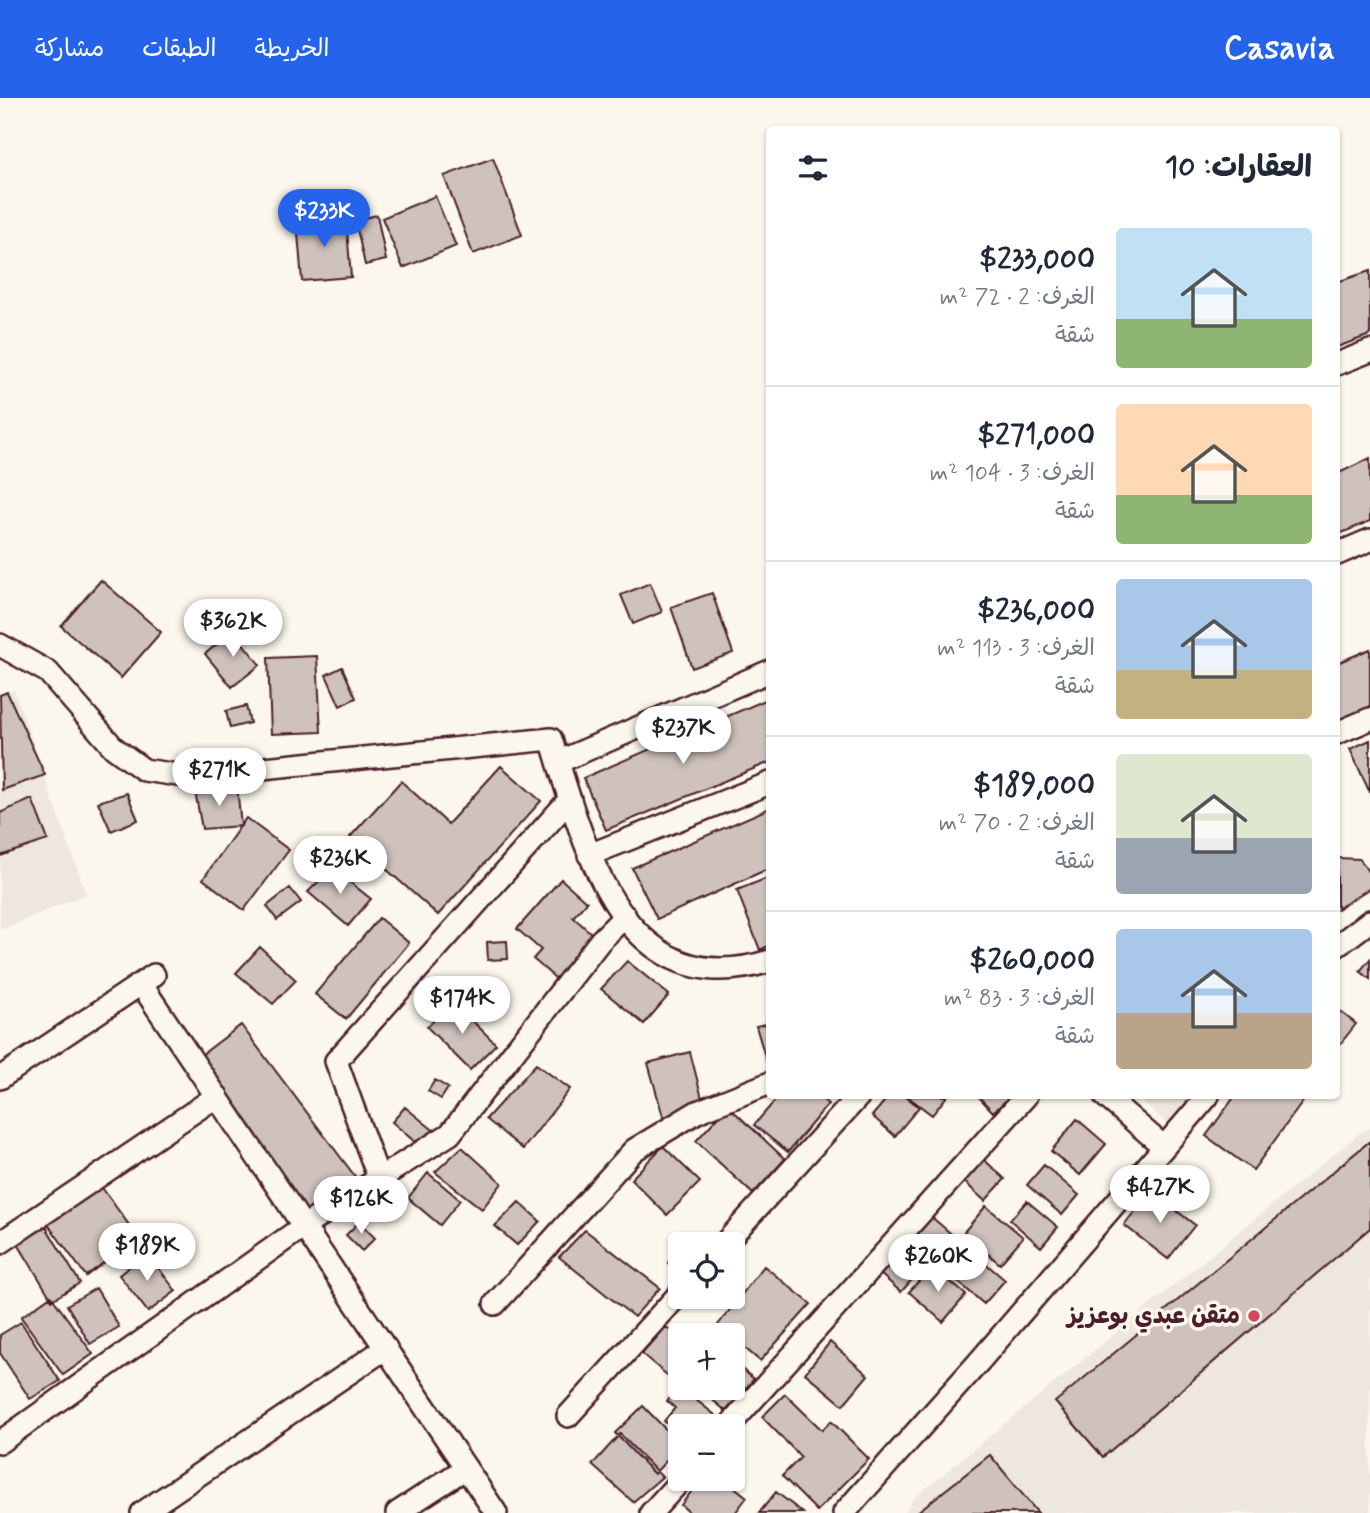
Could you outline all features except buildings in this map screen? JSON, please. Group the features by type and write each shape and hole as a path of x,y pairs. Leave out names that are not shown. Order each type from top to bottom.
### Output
{"street":[{"path":"1340,362 1370,351"},
{"path":"1340,553 1370,540"},
{"path":"0,645 48,672 114,748 144,769 184,776 551,739 598,877 625,916 654,948 689,965 730,970 766,962"},
{"path":"558,762 766,673"},
{"path":"1340,732 1370,719"},
{"path":"589,855 766,785"},
{"path":"379,1179 336,1060 570,799"},
{"path":"0,1442 304,1226 450,1134 600,941 625,916"},
{"path":"1340,944 1370,921"},
{"path":"0,1078 148,980 217,1096 496,1513"},
{"path":"495,1304 634,1150 697,1112 766,1085"},
{"path":"0,1243 217,1096"},
{"path":"735,1232 856,1099"},
{"path":"740,1414 1023,1099"},
{"path":"1108,1099 1164,1147"},
{"path":"844,1513 1205,1099"},
{"path":"568,1416 668,1306"},
{"path":"142,1513 386,1348"},
{"path":"397,1513 466,1468"},
{"path":"651,1513 671,1491"}],"shaded area":[{"path":"14,690 86,894 0,930 0,695"},
{"path":"1139,1099 1188,1099 1169,1125"},
{"name":"متقن عبدي بوعزيز","path":"1370,1128 1370,1513 905,1513 913,1499 1361,1132"}],"place":[{"name":"متقن عبدي بوعزيز","path":"1254,1316"}]}
